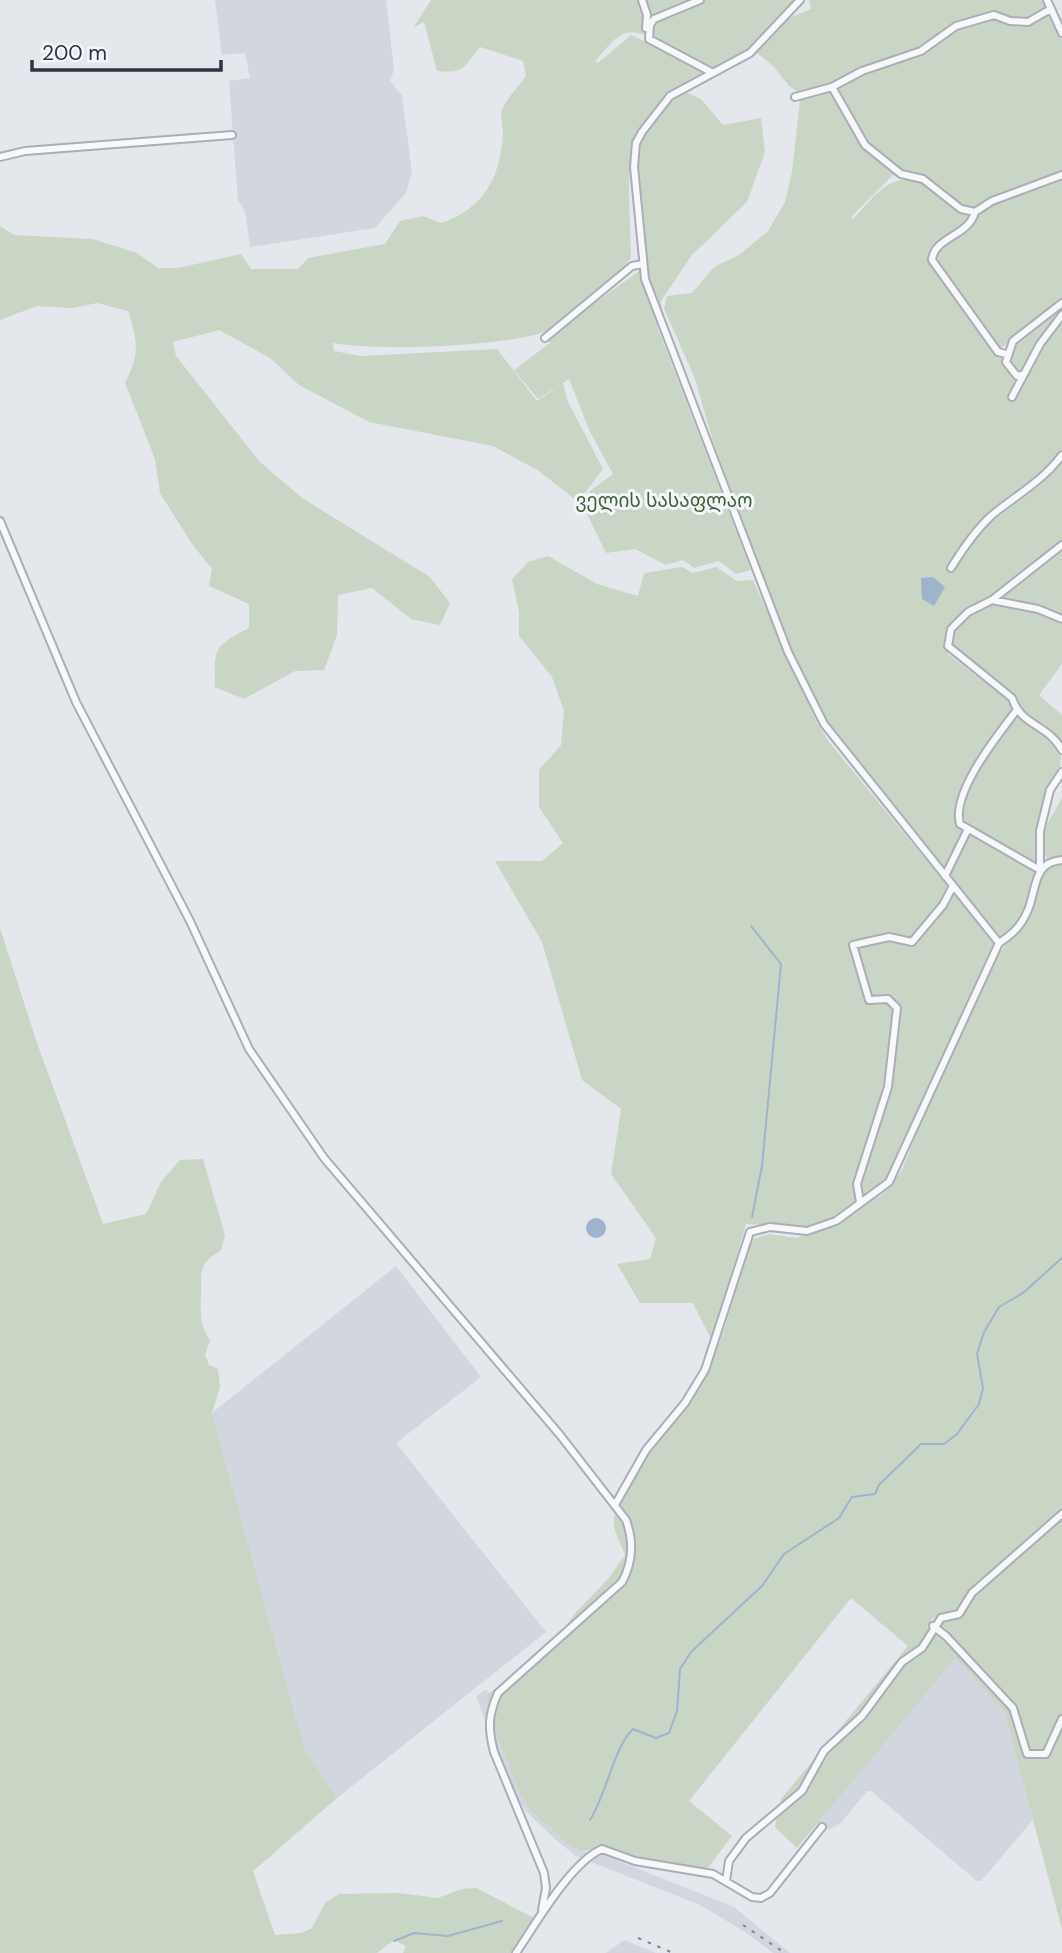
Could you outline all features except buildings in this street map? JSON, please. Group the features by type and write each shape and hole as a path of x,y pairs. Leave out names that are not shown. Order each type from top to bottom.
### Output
{"street":[{"path":"642,0 649,39"},
{"path":"649,39 650,25 654,19 699,0"},
{"path":"800,0 750,53 670,96 650,119 636,143 634,167 643,264 656,311 788,652 824,724 999,943"},
{"path":"1047,0 1049,10 1062,33"},
{"path":"795,97 832,87 862,71 921,51 956,26 994,15 1010,21 1028,22 1049,10"},
{"path":"649,39 713,73"},
{"path":"832,87 865,145 901,174 923,178 961,209 975,212"},
{"path":"0,157 25,151 232,135"},
{"path":"1006,354 998,352 932,260 936,248 970,226 975,212 992,201 1062,174"},
{"path":"545,338 632,266 643,264"},
{"path":"1022,375 1017,376 1009,369 1006,354 1013,341 1062,303"},
{"path":"1012,397 1040,344 1062,315"},
{"path":"951,568 986,522 1031,488 1062,455"},
{"path":"0,521 76,702 190,921 249,1049 324,1158 616,1503 632,1535 630,1567 622,1583 498,1693 489,1714 488,1732 494,1752 544,1873 546,1888 542,1910"},
{"path":"1062,545 992,600 968,612 951,629 948,646 1012,698 1016,711 1050,732 1062,750"},
{"path":"992,600 1038,609 1062,619"},
{"path":"1016,711 972,777 957,813 960,824 1040,870"},
{"path":"616,1503 646,1450 685,1403 705,1370 716,1343 738,1261 747,1238 757,1228 807,1231 836,1221 881,1190 896,1172 960,1022 999,943 1015,932 1028,909 1040,870 1040,831 1051,790 1062,772"},
{"path":"945,876 968,829"},
{"path":"1040,870 1046,863 1062,860"},
{"path":"860,1202 857,1184 888,1087 897,1008 888,999 869,1000 853,945 889,937 912,942 943,905 953,886"},
{"path":"726,1881 729,1861 746,1838 802,1790 824,1751 862,1716 902,1662 922,1648 933,1626 941,1618 959,1614 972,1593 1062,1514"},
{"path":"933,1626 947,1636 1013,1708 1027,1754 1046,1754 1062,1719"},
{"path":"516,1953 542,1910 588,1856 602,1849 635,1861 713,1874 752,1897 761,1898 770,1893 822,1827"}],"shaded area":[{"path":"215,0 386,0 394,70 390,81 402,96 412,172 406,193 375,228 250,247 245,211 238,200 229,81 250,78 245,53 222,55"},
{"path":"396,1266 481,1377 396,1443 546,1632 337,1798 304,1747 212,1413"},
{"path":"954,1657 1004,1711 1033,1820 981,1881 977,1881 871,1791 867,1791 840,1824 825,1831 817,1824"},
{"path":"487,1689 492,1723 581,1851 598,1853 734,1907 790,1953 773,1953 742,1930 700,1905 576,1856 557,1841 525,1810 511,1788 476,1696"},
{"path":"624,1940 656,1953 606,1953"}],"green space":[{"path":"431,0 694,0 654,16 648,36 630,32 618,37 595,61 598,63 631,35 699,66 703,72 675,91 655,110 641,130 630,173 631,258 602,288 550,329 521,338 437,346 379,347 333,343 334,351 361,356 497,349 537,401 563,383 568,402 603,469 578,502 539,471 493,446 369,422 299,385 270,358 219,330 173,342 176,356 260,462 302,498 430,577 450,603 440,625 411,619 372,588 338,595 337,635 324,670 295,671 244,699 215,687 215,664 218,650 223,644 249,628 249,604 209,586 212,569 192,544 160,493 155,459 125,383 136,348 128,311 97,303 72,308 37,306 0,320 0,226 14,235 93,239 137,253 158,268 178,268 241,254 251,269 298,269 308,258 385,244 400,221 423,216 441,223 456,217 478,201 493,178 501,151 502,111 526,76 523,61 480,47 459,70 437,71 424,22 413,28"},
{"path":"705,0 796,0 744,55 714,70 651,35 655,20"},
{"path":"809,0 1044,0 1046,10 1024,20 1013,20 995,13 955,24 924,47 832,84 800,93 789,86 773,66 756,52 784,20 811,9"},
{"path":"1048,14 1062,40 1062,172 987,199 973,209 965,207 940,186 920,174 901,169 868,145 836,87 926,51 956,29 996,18 1019,27"},
{"path":"829,90 861,143 896,172 851,217 853,219 883,188 899,180 921,182 932,187 970,216 969,222 933,249 931,262 1003,356 1003,366 1019,379 1009,399 1013,401 1035,358 1062,320 1062,452 1029,486 983,519 962,544 947,569 952,573 980,531 1043,483 1062,461 1062,542 949,627 945,635 948,654 1008,701 1017,716 1055,743 1061,755 1060,771 1047,789 1036,829 1039,863 1025,911 1014,929 1000,939 826,722 785,638 713,441 694,376 664,309 667,296 692,293 714,267 739,255 768,231 785,202 792,172 800,100"},
{"name":"ველის სასაფლაო","path":"683,91 701,99 723,125 761,118 765,152 747,202 692,255 661,301 663,323 657,326 751,570 736,574 719,561 694,568 683,560 666,565 635,549 606,553 585,510 590,491 613,474 590,432 569,379 538,399 514,370 550,343 548,337 646,266 637,193 638,151 649,125"},
{"path":"1062,178 1062,300 1000,349 935,261 935,255 971,228 978,212 994,202"},
{"path":"1062,306 1021,371 1014,370 1009,359 1019,340"},
{"path":"1062,547 1062,618 998,597"},
{"path":"548,556 597,584 638,596 644,573 682,567 693,573 716,567 737,581 753,580 817,723 829,742 995,944 887,1180 824,1223 806,1227 746,1224 712,1341 693,1303 640,1303 617,1264 650,1259 656,1238 611,1174 621,1109 582,1080 542,942 495,861 542,861 563,843 539,807 539,770 561,745 564,711 552,677 519,636 519,612 512,579 528,562"},
{"path":"991,602 1038,611 1062,622 1062,664 1039,695 1062,715 1062,742 1045,724 1023,715 1013,697 951,645 960,624 970,614"},
{"path":"1062,796 1062,858 1048,860 1044,850 1044,833"},
{"path":"1062,862 1062,1511 966,1595 956,1610 933,1618 927,1628 945,1639 1011,1710 1024,1755 1046,1757 1055,1748 1053,1745 1062,1722 1062,1929 1004,1711 955,1658 797,1848 775,1827 781,1799 908,1646 851,1598 689,1801 732,1836 707,1869 644,1861 596,1849 581,1851 569,1845 533,1812 520,1793 492,1723 487,1694 543,1658 576,1612 608,1579 625,1555 614,1525 616,1510 636,1473 704,1379 723,1333 753,1239 769,1234 796,1238 840,1225 860,1206 882,1195 902,1170 938,1079 993,959 996,961 1003,948 1027,920 1043,871"},
{"path":"0,928 36,1040 103,1224 146,1214 161,1182 180,1160 203,1159 225,1235 221,1250 205,1263 201,1278 201,1317 210,1341 205,1355 209,1365 218,1369 220,1387 212,1413 304,1747 337,1798 253,1871 275,1935 301,1933 312,1928 325,1903 339,1894 399,1893 438,1898 461,1889 476,1888 534,1918 511,1953 403,1953 406,1946 394,1940 377,1953 0,1953"},
{"path":"1062,1517 1062,1715 1053,1729 1045,1751 1028,1751 1016,1708 948,1634 937,1627 942,1620 960,1616 973,1597"}],"water":[{"path":"933,577 945,587 934,606 922,599 921,578"},
{"path":"596,1218 603,1221 606,1228 603,1235 596,1238 589,1235 586,1228 589,1221"}],"waterway":[{"path":"751,926 781,964 762,1166 752,1217"},
{"path":"590,1820 626,1737 633,1729 656,1738 669,1733 677,1711 680,1669 691,1652 762,1586 784,1554 839,1518 852,1497 875,1494 879,1485 921,1444 944,1444 957,1434 979,1404 983,1388 977,1354 984,1332 999,1307 1023,1293 1062,1258"},
{"path":"394,1941 414,1933 448,1936 502,1921"}],"railway":[{"path":"743,1925 785,1953"},
{"path":"638,1938 673,1953"}]}
